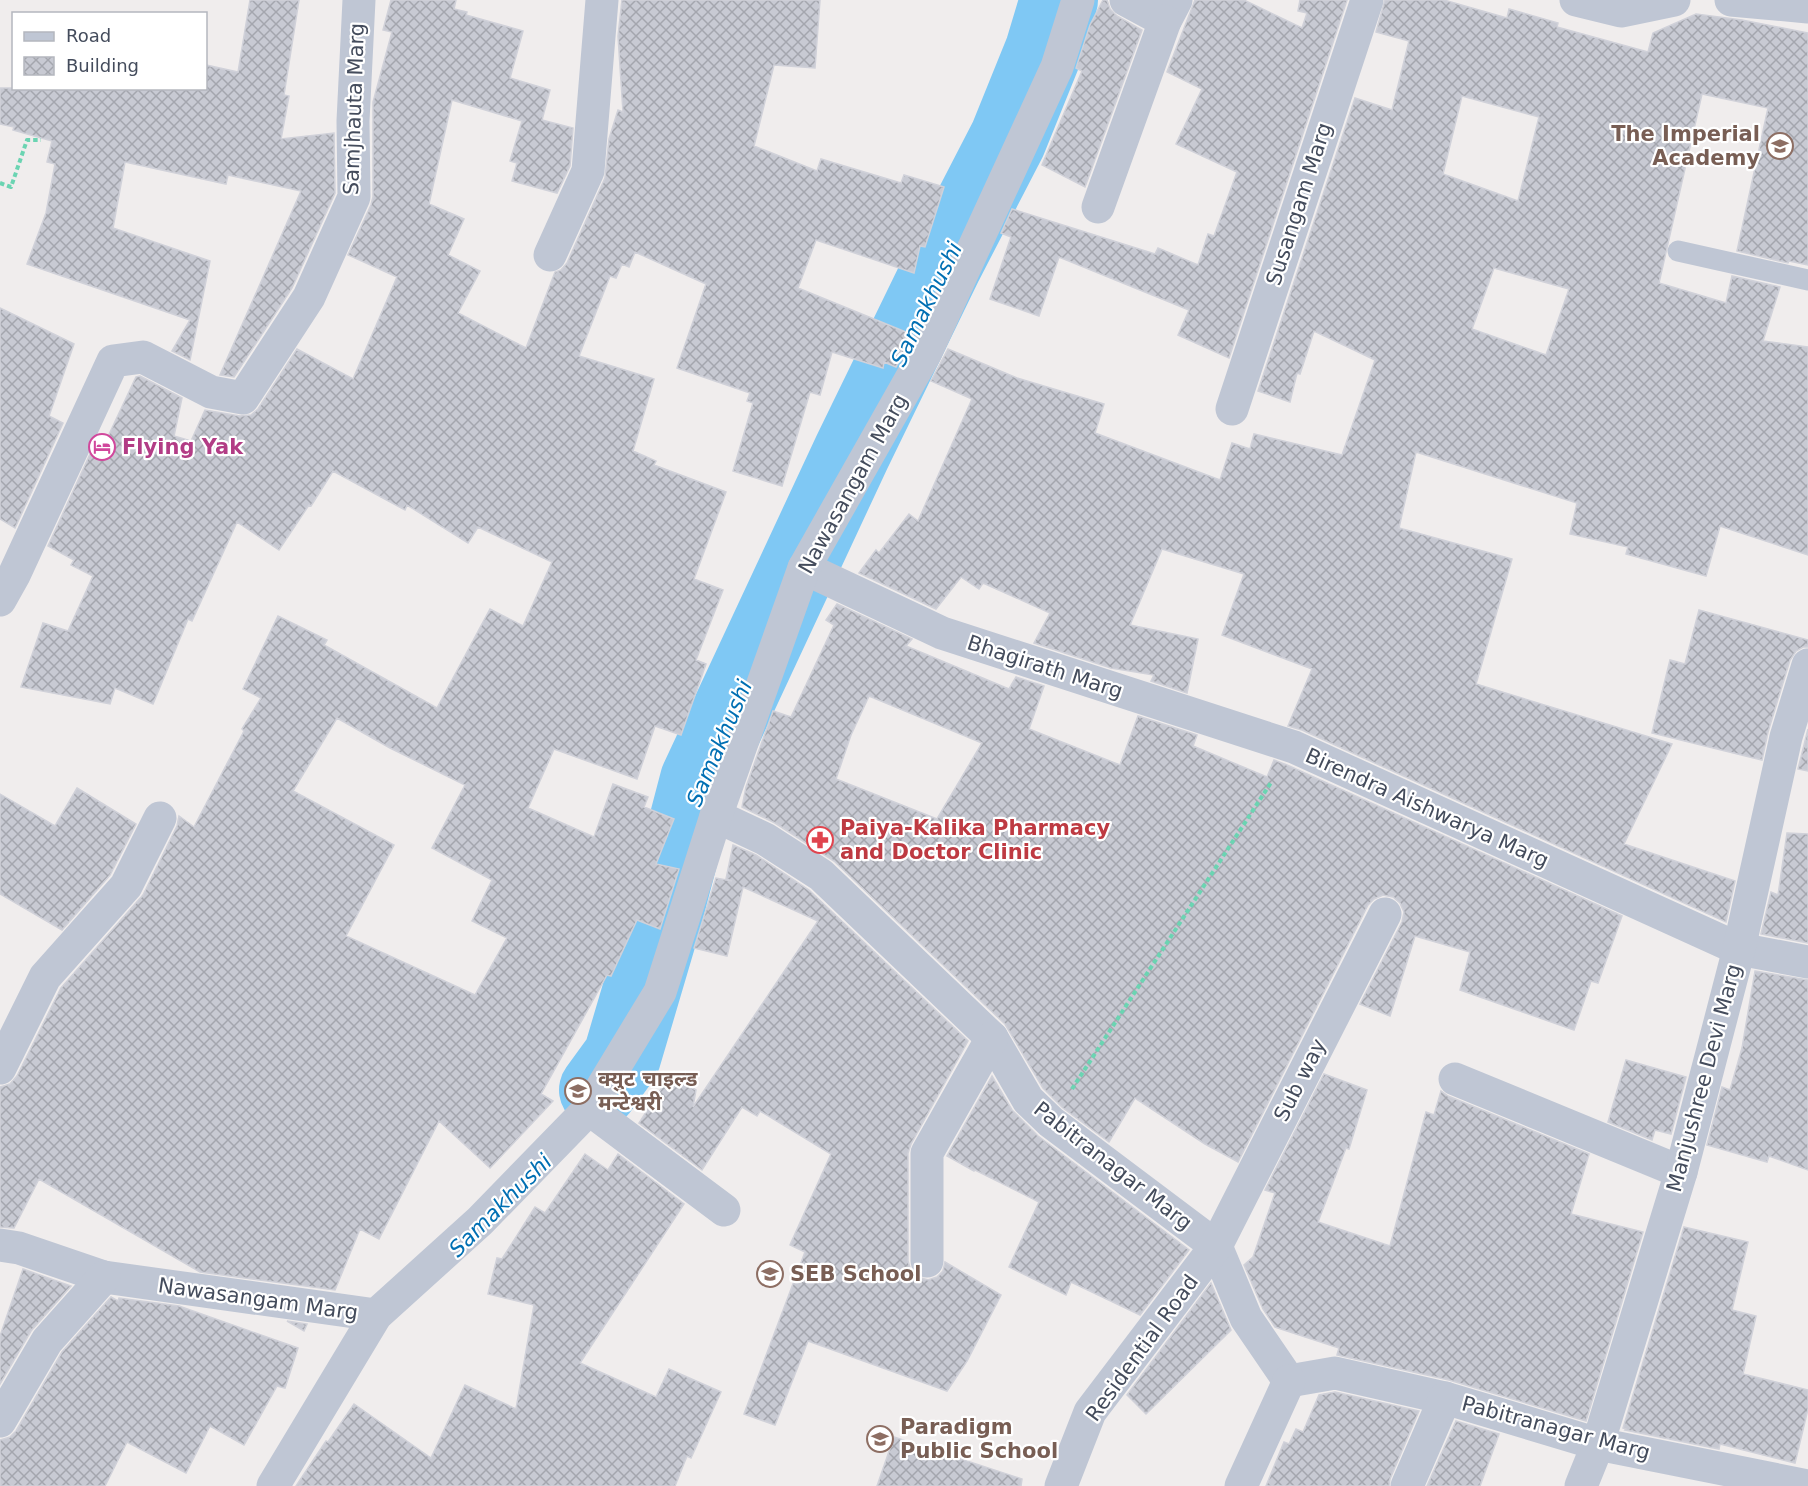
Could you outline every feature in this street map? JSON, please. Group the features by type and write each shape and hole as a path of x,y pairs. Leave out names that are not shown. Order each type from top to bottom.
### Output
{"street":[{"name":"Samjhauta Marg","path":"5,581 113,361 143,357 211,392 243,398 309,297 354,197 353,121 359,0"},
{"path":"550,255 588,171 602,0"},
{"name":"Nawasangam Marg","path":"0,1245 19,1248 104,1277 376,1315 480,1221 589,1109 660,992 716,816 804,568 925,354 1057,67 1078,0"},
{"path":"1098,207 1171,11 1126,0"},
{"name":"Susangam Marg","path":"1232,409 1367,0"},
{"path":"1576,0 1621,11 1674,0"},
{"path":"1731,0 1808,7"},
{"name":"Bhagirath Marg","path":"804,568 942,633 1294,747"},
{"name":"Manjushree Devi Marg","path":"1581,1486 1598,1444 1681,1172 1797,737 1808,665"},
{"name":"Birendra Aishwarya Marg","path":"1294,747 1739,949 1808,962"},
{"name":"Pabitranagar Marg","path":"716,816 765,839 821,875 992,1038 1028,1100 1051,1122 1216,1246"},
{"path":"0,1068 45,977 126,886 160,818"},
{"name":"Sub way","path":"1216,1246 1385,914"},
{"path":"927,1261 927,1153 992,1038"},
{"path":"1455,1079 1681,1172"},
{"path":"589,1109 724,1210"},
{"path":"1216,1246 1246,1318 1289,1381 1241,1486"},
{"name":"Residential Road","path":"1061,1486 1090,1412 1216,1246"},
{"path":"0,1421 47,1341 104,1277"},
{"path":"273,1486 376,1315"},
{"name":"Pabitranagar Marg","path":"1289,1381 1335,1373 1445,1398 1598,1444 1808,1486"},
{"name":"Pabitranagar Marg","path":"1407,1486 1445,1398"}],"lane":[{"path":"1678,251 1808,280"}],"path":[{"path":"0,183 11,187 27,140 41,140"},
{"name":"Birendra Aishwarya Marg","path":"1051,1122 1294,747"}],"building":[{"path":"250,0 299,0 284,95 289,96 281,139 334,133 335,193 292,288 234,377 220,375 301,191 228,175 226,184 125,162 113,228 210,261 190,360 172,351 190,320 27,264 46,213 55,164 47,162 52,141 0,124 0,88 12,88 12,90 207,90 207,65 238,72"},
{"path":"391,0 456,0 454,9 467,12 466,15 523,31 510,78 550,90 542,120 573,128 570,166 557,193 512,181 517,163 510,161 522,121 452,100 429,204 464,219 448,255 480,271 458,313 526,348 555,272 561,270 567,263 605,178 609,139 618,110 623,112 618,36 622,0 820,0 815,68 774,65 754,146 817,171 821,159 901,183 904,175 944,187 925,247 920,246 914,273 816,240 798,288 913,335 896,367 884,362 883,368 832,352 820,395 810,392 782,486 733,471 753,403 747,401 750,393 677,368 706,284 635,252 629,267 622,264 616,278 610,276 579,356 654,379 633,451 656,461 654,465 726,492 694,579 723,590 696,660 706,664 681,735 655,726 637,779 554,749 528,808 594,837 613,784 648,797 644,807 674,819 656,864 679,869 660,929 637,920 611,976 607,975 541,1094 553,1101 490,1168 439,1121 379,1239 360,1229 335,1290 200,1272 39,1179 14,1228 0,1227 0,1087 10,1084 17,1076 61,988 143,895 177,826 179,816 194,827 244,731 242,729 261,698 243,689 278,616 327,640 324,645 437,708 490,609 523,626 552,562 478,527 468,543 407,505 405,510 333,471 279,550 237,522 192,621 188,619 153,704 115,688 110,704 21,687 43,623 68,631 93,576 71,565 74,560 48,546 96,441 104,445 136,377 140,376 182,398 174,436 191,441 205,410 240,416 251,415 258,409 297,349 353,379 397,277 348,255 373,197 373,102 392,32 383,30","holes":["337,718 390,748 465,785 432,848 492,880 472,921 507,938 475,995 346,936 394,845 293,791"]},
{"path":"1103,0 1107,0 1110,9 1117,16 1142,30 1085,187 1042,165 1082,71 1076,68 1090,25"},
{"path":"1195,0 1244,0 1302,28 1307,13 1298,11 1300,0 1347,0 1229,358 1178,335 1189,310 1059,257 1039,316 990,299 1011,237 1001,233 1012,209 1155,254 1158,248 1198,265 1208,234 1214,236 1237,172 1176,144 1202,89 1167,72"},
{"path":"1385,0 1444,0 1507,18 1509,9 1558,23 1557,27 1648,52 1653,33 1696,14 1808,33 1808,265 1789,261 1788,263 1737,251 1768,108 1702,94 1659,283 1726,303 1732,276 1780,287 1763,341 1808,347 1808,555 1720,526 1706,576 1626,554 1628,547 1570,534 1577,503 1416,452 1399,528 1512,559 1476,684 1672,744 1624,844 1735,881 1726,922 1302,730 1288,726 1312,669 1222,635 1244,574 1162,549 1130,625 1198,639 1187,693 1151,681 1154,675 1111,668 1034,643 1050,613 983,583 979,589 961,577 936,609 859,573 876,550 879,553 909,514 918,521 972,399 931,381 948,349 1017,378 1104,404 1095,433 1220,480 1232,443 1250,449 1254,434 1342,455 1375,360 1314,331 1300,374 1297,373 1290,402 1258,391 1355,98 1392,110 1409,41 1376,32","holes":["1462,96 1539,117 1518,201 1443,174","1494,268 1569,289 1546,355 1472,329"]},
{"path":"0,308 74,344 49,416 63,423 15,528 0,519"},
{"path":"837,604 912,639 906,646 1009,689 1016,677 1044,686 1029,729 1120,765 1138,716 1197,735 1193,746 1267,777 1274,760 1287,765 1622,916 1598,983 1591,981 1574,1030 1460,990 1470,952 1415,936 1390,1016 1360,1004 1402,922 1404,912 1400,903 1393,897 1383,895 1368,905 1238,1162 1205,1144 1135,1098 1109,1142 1063,1108 1043,1088 1005,1024 834,861 775,823 742,807 746,787 773,711 791,717 834,625 826,620","holes":["869,696 982,743 937,819 836,779 851,735"]},
{"path":"1699,610 1808,640 1808,647 1796,651 1790,660 1762,760 1652,733 1670,660 1685,664"},
{"path":"1808,729 1808,771 1798,769"},
{"path":"77,788 136,824 110,875 62,930 0,894 0,794 55,826"},
{"path":"1787,833 1808,834 1808,943 1761,934 1771,892 1778,895"},
{"path":"733,845 756,855 809,890 968,1041 908,1153 908,1261 911,1271 918,1277 928,1280 937,1277 943,1271 945,1262 1001,1295 967,1361 947,1391 808,1341 775,1425 744,1414 805,1252 790,1245 831,1154 760,1111 757,1116 742,1107 702,1170 639,1123 670,1075 696,1090 693,1107 818,921 743,887 727,956 694,948 716,878 732,881 726,879"},
{"path":"1755,971 1808,980 1808,1170 1769,1156 1767,1162 1707,1145 1722,1087 1730,1090 1742,1048"},
{"path":"1626,1060 1686,1077 1671,1134 1655,1130 1652,1140 1608,1122"},
{"path":"1324,1074 1367,1090 1349,1149 1346,1148 1318,1222 1390,1246 1426,1112 1434,1115 1441,1091 1448,1096 1589,1154 1571,1214 1643,1232 1586,1421 1449,1380 1337,1355 1339,1348 1275,1327 1263,1309 1244,1265 1253,1257 1275,1193 1265,1190"},
{"path":"992,1076 1012,1110 1038,1136 1189,1250 1140,1315 1071,1282 1066,1295 1009,1267 1039,1202 947,1156"},
{"path":"585,1154 608,1170 618,1154 684,1204 580,1363 656,1397 669,1369 721,1392 691,1458 687,1456 675,1486 296,1486 354,1404 431,1458 465,1385 516,1409 534,1305 488,1294 497,1258 502,1259 535,1207 545,1213"},
{"path":"1684,1227 1748,1242 1732,1310 1756,1316 1743,1374 1808,1390 1808,1409 1795,1463 1720,1444 1719,1449 1623,1428"},
{"path":"23,1269 71,1286 31,1331 0,1384 0,1336"},
{"path":"1211,1283 1231,1330 1146,1414 1127,1395"},
{"path":"111,1297 118,1301 119,1298 179,1306 298,1348 285,1388 277,1386 244,1445 210,1426 186,1473 127,1442 105,1486 0,1486 0,1440 10,1437 16,1431 62,1352"},
{"path":"287,1321 307,1324 304,1331"},
{"path":"1335,1392 1419,1411 1389,1486 1266,1486 1284,1442 1289,1444 1296,1429 1303,1432 1319,1395"},
{"path":"1456,1421 1499,1434 1480,1486 1427,1486"},
{"path":"894,1437 1022,1479 1021,1486 877,1486"}],"waterway":[{"name":"Samakhushi","path":"598,1090 622,1057 661,925 699,780 852,452 944,263 1008,139 1044,50 1059,0"}],"place":[{"name":"The Imperial Academy","path":"1780,146"},
{"name":"Flying Yak","path":"102,447"},
{"name":"Paiya-Kalika Pharmacy and Doctor Clinic","path":"820,840"},
{"name":"क्युट चाइल्ड मन्टेश्वरी","path":"578,1091"},
{"name":"SEB School","path":"770,1274"},
{"name":"Paradigm Public School","path":"880,1439"}]}
